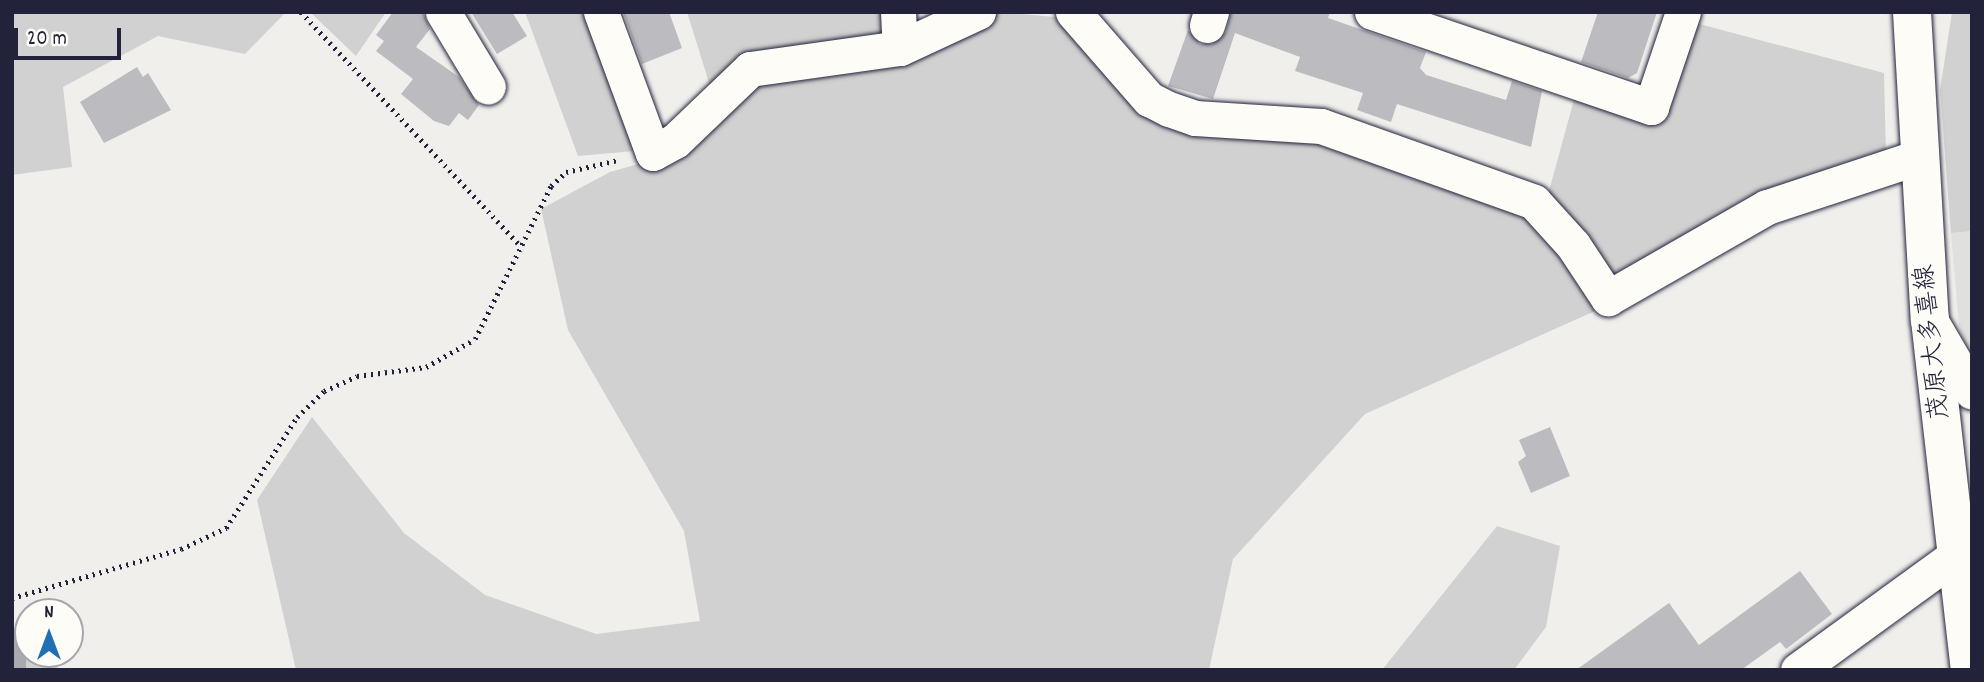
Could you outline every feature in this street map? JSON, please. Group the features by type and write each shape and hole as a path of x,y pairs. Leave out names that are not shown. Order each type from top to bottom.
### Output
{"main road":[{"name":"茂原大多喜線","path":"1912,12 1918,158 1930,320 1970,670"}],"street":[{"path":"443,12 488,87"},
{"path":"601,12 653,153 675,141 750,69 900,48 978,12"},
{"path":"898,12 900,48"},
{"path":"1073,12 1149,99 1169,109 1195,118 1321,126 1534,202 1573,245 1608,298 1767,207 1918,158"},
{"path":"1372,12 1651,107 1683,12"},
{"path":"1930,320 1967,374 1972,392"},
{"path":"1798,670 1956,555"}],"path":[{"path":"301,12 521,246"},
{"path":"12,598 181,549 226,528 297,417 324,391 357,376 426,367 475,339 521,246 531,217 566,172 653,153"}],"shaded area":[{"path":"12,12 286,12 245,54 158,36 63,87 72,167 12,175"},
{"path":"310,12 386,12 356,56"},
{"path":"525,12 591,12 634,151 578,156"},
{"path":"687,12 887,12 887,25 876,43 711,89"},
{"path":"1000,12 1066,18 1155,115 1307,134 1527,210 1604,307 1365,414 1233,559 1209,670 296,670 257,500 312,417 404,533 485,595 596,634 700,621 684,531 568,330 541,209 610,172 677,153 762,81 947,41"},
{"path":"1952,12 1972,12 1972,231 1951,233 1940,90"},
{"path":"1692,22 1884,73 1886,156 1616,282 1546,202 1575,96 1655,121"},
{"path":"1972,231 1972,363 1959,327 1951,233"},
{"path":"1497,526 1560,546 1546,627 1514,670 1382,670"},
{"path":"12,627 14,668 26,668 12,670"},
{"path":"58,668 60,670 26,670"}],"building":[{"path":"393,12 423,12 430,29 416,47 459,77 479,105 468,120 459,113 449,126 434,121 401,94 413,79 376,51 384,41 376,35"},
{"path":"471,12 512,12 527,36 497,54"},
{"path":"623,12 669,12 682,48 642,64"},
{"path":"1231,12 1330,12 1328,18 1426,52 1420,68 1426,75 1506,100 1512,81 1542,91 1531,147 1397,104 1391,122 1357,110 1363,93 1295,71 1300,57 1235,33 1213,99 1168,86 1188,30 1200,44 1212,44 1226,32"},
{"path":"1598,12 1657,12 1637,73 1628,78 1581,62"},
{"path":"137,67 143,77 148,73 171,110 104,143 80,102"},
{"path":"1550,427 1570,476 1531,493 1518,462 1526,456 1519,440"},
{"path":"1800,571 1832,614 1786,649 1780,642 1741,670 1576,670 1669,603 1699,645"}]}
